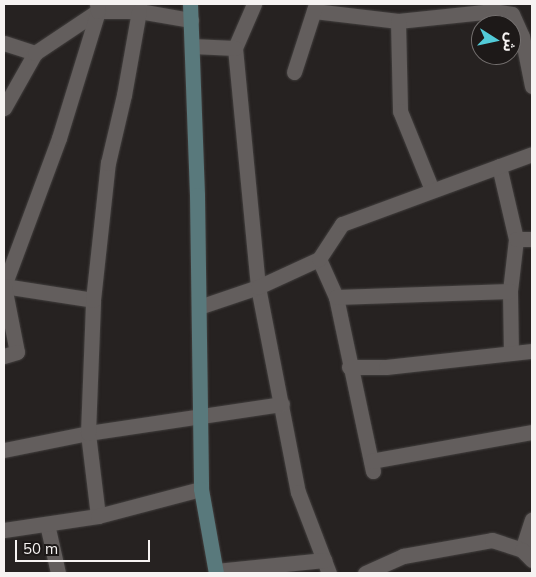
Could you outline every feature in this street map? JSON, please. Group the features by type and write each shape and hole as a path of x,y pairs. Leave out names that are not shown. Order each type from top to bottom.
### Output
{"main road":[{"path":"190,4 199,307 201,489 216,572"}],"street":[{"path":"216,572 326,567 298,492 258,287 235,48 254,4"},
{"path":"294,72 315,7 398,21 493,11 512,14 527,36 532,86"},
{"path":"4,108 35,53 97,8 139,11 191,20"},
{"path":"4,356 17,352 4,286 59,138 97,8"},
{"path":"98,516 88,433 93,300 108,163 124,95 139,11"},
{"path":"398,21 400,111 432,190"},
{"path":"4,42 35,53"},
{"path":"192,46 235,48"},
{"path":"199,307 258,287 320,259 342,224 532,154"},
{"path":"499,166 516,239 510,292 511,353"},
{"path":"516,239 532,239"},
{"path":"320,259 336,297 372,466 532,432"},
{"path":"4,286 93,300"},
{"path":"336,297 510,292"},
{"path":"350,367 386,367 532,350"},
{"path":"4,450 88,433 282,404"},
{"path":"4,530 98,516 201,489"},
{"path":"365,573 403,556 492,540 527,555 532,520"},
{"path":"47,524 58,573"}]}
